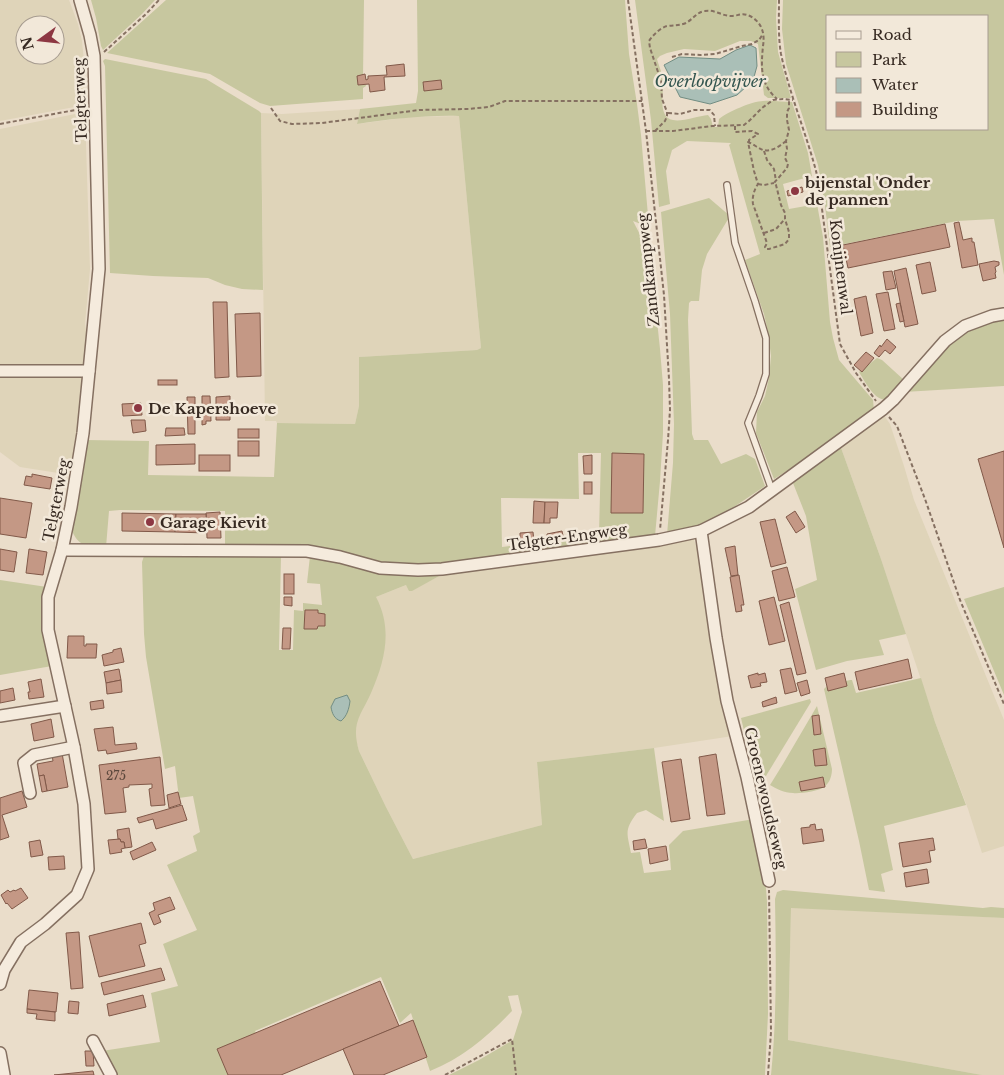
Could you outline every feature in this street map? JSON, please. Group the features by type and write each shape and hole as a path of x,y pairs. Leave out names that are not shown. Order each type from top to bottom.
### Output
{"street":[{"name":"Telgterweg","path":"0,984 2,969 21,942 45,924 77,895 88,869 84,804 74,747 48,630 48,596 62,550 83,433 99,269 94,56 80,0"},
{"name":"Telgter-Engweg","path":"62,550 307,551 340,556 380,568 442,570 659,540 700,531 748,507 883,409 945,341 966,326 992,316 1004,314"},
{"path":"0,370 89,371"},
{"name":"Groenewoudseweg","path":"700,531 727,701 747,776 769,881"},
{"path":"0,716 65,706"},
{"path":"30,793 24,763 34,755 74,747"},
{"path":"93,1041 111,1075"},
{"path":"0,1053 4,1075"}],"lane":[{"path":"727,185 735,243 766,338 766,374 748,422 772,490"}],"path":[{"path":"100,55 146,14 158,0"},
{"name":"Zandkampweg","path":"628,0 646,131 664,294 669,379 670,410 659,540"},
{"name":"Konijnenwal","path":"779,0 781,52 818,179 840,344 856,373 897,426 960,600 1004,704"},
{"path":"655,131 665,121 668,112 662,99 660,78 649,42 654,35 666,27 679,26 706,10 731,16 748,15 760,25 763,34 763,75 768,91 777,99"},
{"path":"672,56 682,54 715,54 752,44 759,40 763,34"},
{"path":"646,131 673,131 715,126 735,126 749,121 773,100 794,101"},
{"path":"758,184 764,186 775,182 787,168 788,164 785,158 786,140 789,130 786,120 789,100"},
{"path":"271,108 280,121 292,124 322,123 419,110 490,107 505,101 642,101"},
{"path":"0,124 87,108"},
{"path":"668,112 680,114 694,110 710,110 714,115 715,126"},
{"path":"735,126 735,132 752,131 758,134 748,142"},
{"path":"748,142 763,150 775,149 786,140"},
{"path":"748,142 758,184"},
{"path":"758,184 752,199 767,243 766,249 786,244 789,239 789,232 785,220 785,212 781,206 774,169 767,160 763,150"},
{"path":"764,233 776,229 785,220"},
{"name":"Groenewoudseweg","path":"768,1075 771,1032 769,881"},
{"path":"445,1075 512,1039 516,1075"}],"shaded area":[{"path":"0,0 69,0 82,41 85,105 0,121"},
{"path":"360,109 357,124 410,117 459,116 481,348 477,350 359,357 359,406 355,424 277,423 276,421 265,421 261,113 282,114"},
{"path":"85,112 90,269 85,324 88,340 86,365 0,366 0,129"},
{"path":"0,374 79,375 84,382 71,475 20,467 0,452"},
{"path":"883,414 890,424 914,500 1004,720 1004,846 982,853 840,445"},
{"path":"687,539 694,540 698,550 709,620 733,736 654,748 537,762 542,825 413,859 386,807 356,741 355,731 361,711 376,597 406,585 412,590 441,575"},
{"path":"791,907 1004,918 1004,1075 982,1075 788,1040"}],"green space":[{"path":"91,0 155,0 103,50"},
{"path":"166,0 364,0 363,77 366,86 363,88 363,99 270,106 260,103 210,74 107,53"},
{"path":"417,0 625,0 629,54 641,135 649,227 633,221 650,254 663,385 663,433 655,536 438,566 384,564 316,546 225,548 225,511 120,510 109,511 106,547 90,546 78,541 72,531 85,440 149,441 148,475 274,477 277,423 355,424 359,406 359,357 477,350 481,348 459,116 408,118 357,124 360,109 416,103 418,91","holes":["578,453 601,453 599,534 502,547 501,498 579,499"]},
{"path":"635,0 777,0 778,52 791,98 768,98 764,95 758,44 751,41 740,41 715,51 684,49 667,53 657,59 663,79 662,104 668,118 681,120 708,115 713,127 718,127 719,119 747,105 759,101 792,102 808,153 812,176 783,184 789,209 817,204 823,237 830,322 839,360 873,400 874,411 812,455 774,479 756,433 757,412 765,396 769,378 771,356 768,332 764,314 745,260 760,254 729,145 731,143 687,141 672,150 666,171 670,204 659,207 651,120"},
{"path":"783,0 1004,0 1004,275 994,219 957,221 830,247 818,165 786,64 782,29"},
{"path":"105,59 206,79 261,113 263,290 242,289 208,278 110,273 105,66 103,61"},
{"path":"709,198 730,216 707,254 702,270 699,301 691,301 689,303 692,434 694,440 708,440 721,464 746,454 755,459 765,486 722,515 700,526 667,535 674,424 670,314 661,212"},
{"path":"1004,318 1004,386 904,392 955,337 971,327"},
{"path":"877,358 882,360 904,380 889,398 884,400 871,391 859,372"},
{"path":"840,445 906,634 879,640 884,655 847,661 816,670 795,589 817,580 806,516 793,483"},
{"path":"281,555 279,650 293,650 294,610 303,611 303,603 322,605 320,584 307,583 310,556 417,576 441,575 412,591 409,591 406,585 376,597 384,621 385,645 376,681 356,727 359,751 413,859 542,825 537,762 654,748 664,821 646,810 637,813 628,828 628,841 631,853 640,852 644,873 671,870 669,845 683,831 754,819 765,876 767,902 768,1014 765,1075 449,1075 513,1040 522,1012 518,995 508,996 512,1011 484,1038 453,1060 430,1071 411,1013 400,1023 381,977 255,1031 273,1075 114,1075 102,1051 160,1042 151,993 178,986 163,944 197,930 167,865 197,851 193,836 200,832 193,796 179,798 175,766 165,769 146,657 142,562 144,556"},
{"path":"0,580 47,587 52,666 0,675"},
{"path":"1004,587 1004,695 964,599"},
{"path":"921,678 966,805 884,826 893,870 881,874 885,892 869,890 824,689 827,686 852,680 856,693"},
{"path":"810,699 811,702 758,789 741,718"},
{"path":"817,706 832,769 831,776 826,785 821,788 800,793 784,792 770,785"},
{"path":"783,890 983,908 1004,908 1004,918 791,908 788,1040 982,1075 771,1075 776,965 775,899 777,892"}],"water":[{"name":"Overloopvijver","path":"750,45 756,48 757,66 754,77 737,95 710,104 680,97 664,65 679,57 720,59"},
{"path":"347,695 350,701 349,707 341,721 334,716 331,707 335,699"}],"building":[{"path":"404,64 405,76 384,77 385,90 370,92 369,84 358,85 357,76 365,74 366,80 368,76 387,75 386,66"},
{"path":"441,80 442,89 424,91 423,82"},
{"name":"bijenstal 'Onder de pannen'","path":"802,187 803,192 788,196 787,191"},
{"path":"959,222 963,240 972,238 972,242 974,242 978,265 962,268 954,223"},
{"path":"945,224 950,247 848,268 843,245"},
{"path":"930,262 936,291 922,294 916,265"},
{"path":"999,262 999,265 995,267 996,278 983,281 979,264"},
{"path":"906,268 918,324 905,327 894,271"},
{"path":"892,271 896,288 886,290 883,272"},
{"path":"888,292 895,329 884,331 876,294"},
{"path":"866,296 873,333 861,336 854,299"},
{"path":"213,302 227,302 229,377 215,378"},
{"path":"900,303 904,321 900,322 896,304"},
{"path":"260,313 261,376 237,377 235,314"},
{"path":"887,339 896,347 890,354 885,350 879,357 874,353"},
{"path":"866,352 874,358 862,372 854,365"},
{"path":"158,380 177,380 177,385 158,385"},
{"path":"202,396 210,396 211,421 206,421 206,424 202,425"},
{"path":"230,396 230,420 216,420 216,397"},
{"path":"187,397 195,397 195,434 188,434"},
{"path":"141,403 142,415 123,416 122,404"},
{"path":"131,420 145,420 146,431 133,433"},
{"path":"166,428 184,428 185,435 165,436"},
{"path":"238,429 259,429 259,438 238,438"},
{"path":"238,441 259,441 259,456 238,456"},
{"path":"195,444 195,464 156,465 156,445"},
{"path":"1004,451 1004,548 978,459"},
{"path":"612,453 644,454 643,513 611,513"},
{"path":"199,455 230,455 230,471 199,471"},
{"path":"592,455 592,474 584,474 583,456"},
{"path":"32,474 52,478 50,489 24,485 26,476 32,477"},
{"path":"584,482 592,482 592,494 584,494"},
{"path":"0,498 32,503 26,538 0,534"},
{"path":"534,501 545,502 544,523 533,523"},
{"path":"545,502 558,502 557,518 550,518 550,523 544,523"},
{"path":"795,511 805,527 796,533 786,517"},
{"path":"220,512 221,538 207,538 206,513"},
{"path":"122,513 176,514 175,532 122,531"},
{"path":"176,514 206,514 207,533 175,532"},
{"path":"775,519 786,563 771,567 760,522"},
{"path":"562,531 564,540 547,543 547,534"},
{"path":"533,532 534,541 520,541 520,533"},
{"path":"587,533 588,540 576,541 575,535"},
{"path":"735,546 738,575 731,576 725,548"},
{"path":"0,549 17,552 14,572 0,570"},
{"path":"29,549 47,552 43,575 26,573"},
{"path":"787,567 795,597 779,601 772,571"},
{"path":"284,574 294,574 294,594 284,594"},
{"path":"739,575 744,605 741,605 742,611 736,612 730,577"},
{"path":"284,597 292,597 292,606 284,605"},
{"path":"774,597 785,641 769,645 759,601"},
{"path":"789,602 806,673 797,675 780,605"},
{"path":"305,610 318,610 318,613 325,614 325,626 318,626 317,629 304,629"},
{"path":"283,628 291,628 290,649 282,649"},
{"path":"68,636 84,636 84,646 86,644 97,644 96,658 67,658"},
{"path":"121,648 124,662 104,666 102,655"},
{"path":"908,659 912,678 859,690 855,672"},
{"path":"791,668 797,691 785,694 780,670"},
{"path":"119,669 121,680 106,683 104,672"},
{"path":"758,673 758,675 765,673 767,682 760,683 761,686 751,688 748,676"},
{"path":"844,673 847,686 828,691 825,678"},
{"path":"41,679 44,697 29,699 28,682"},
{"path":"121,680 122,692 107,694 106,683"},
{"path":"807,680 810,693 801,696 797,683"},
{"path":"13,688 15,700 0,703 0,691"},
{"path":"776,697 777,703 763,707 762,702"},
{"path":"103,700 104,708 91,710 90,702"},
{"path":"819,715 821,734 814,735 812,716"},
{"path":"51,719 54,737 34,741 31,724"},
{"path":"113,727 115,745 136,743 137,749 107,754 106,750 98,751 94,729"},
{"path":"825,748 827,765 815,766 813,750"},
{"path":"62,753 68,787 47,791 44,775 39,776 37,764 53,761 52,755"},
{"path":"716,754 725,814 707,816 699,757"},
{"path":"160,757 165,805 151,806 149,789 152,788 152,784 129,785 129,787 123,788 126,812 105,814 99,765"},
{"path":"681,759 690,819 671,822 662,762"},
{"path":"44,775 47,791 42,792 39,776"},
{"path":"823,777 825,787 801,791 799,782"},
{"path":"22,791 27,807 2,815 9,837 0,840 0,798"},
{"path":"178,792 181,804 169,808 167,795"},
{"path":"182,805 187,820 156,829 153,819 139,823 137,818"},
{"path":"815,824 816,830 822,829 824,841 803,844 801,828 810,827 810,825"},
{"path":"129,828 132,847 125,848 124,842 118,839 117,830"},
{"path":"933,838 935,850 929,851 931,862 903,867 899,843"},
{"path":"120,839 121,842 124,842 125,848 121,849 122,852 110,854 108,840"},
{"path":"645,839 647,848 634,850 633,841"},
{"path":"40,840 43,855 31,857 29,842"},
{"path":"152,842 156,850 133,860 130,852"},
{"path":"666,846 668,860 650,864 648,849"},
{"path":"64,856 65,869 49,870 48,857"},
{"path":"927,869 929,883 906,887 904,873"},
{"path":"21,888 28,898 12,909 6,904 1,895 8,890 10,892"},
{"path":"170,897 175,909 158,915 161,922 154,925 149,913 155,910 153,903"},
{"path":"141,923 146,943 139,945 145,966 99,977 89,936"},
{"path":"79,932 83,988 71,989 66,933"},
{"path":"161,968 165,980 104,995 101,983"},
{"path":"380,981 399,1026 281,1075 228,1075 217,1049"},
{"path":"29,990 58,993 56,1012 27,1009"},
{"path":"143,995 146,1007 109,1016 107,1004"},
{"path":"69,1001 79,1002 78,1014 68,1013"},
{"path":"27,1009 55,1012 55,1021 36,1019 37,1014 27,1013"},
{"path":"413,1020 427,1057 383,1075 354,1075 343,1049"},
{"path":"85,1051 93,1051 94,1066 86,1066"},
{"path":"93,1071 94,1075 54,1075"}],"place":[{"name":"bijenstal 'Onder de pannen'","path":"795,191"},
{"name":"De Kapershoeve","path":"138,408"},
{"name":"Garage Kievit","path":"150,522"}]}
